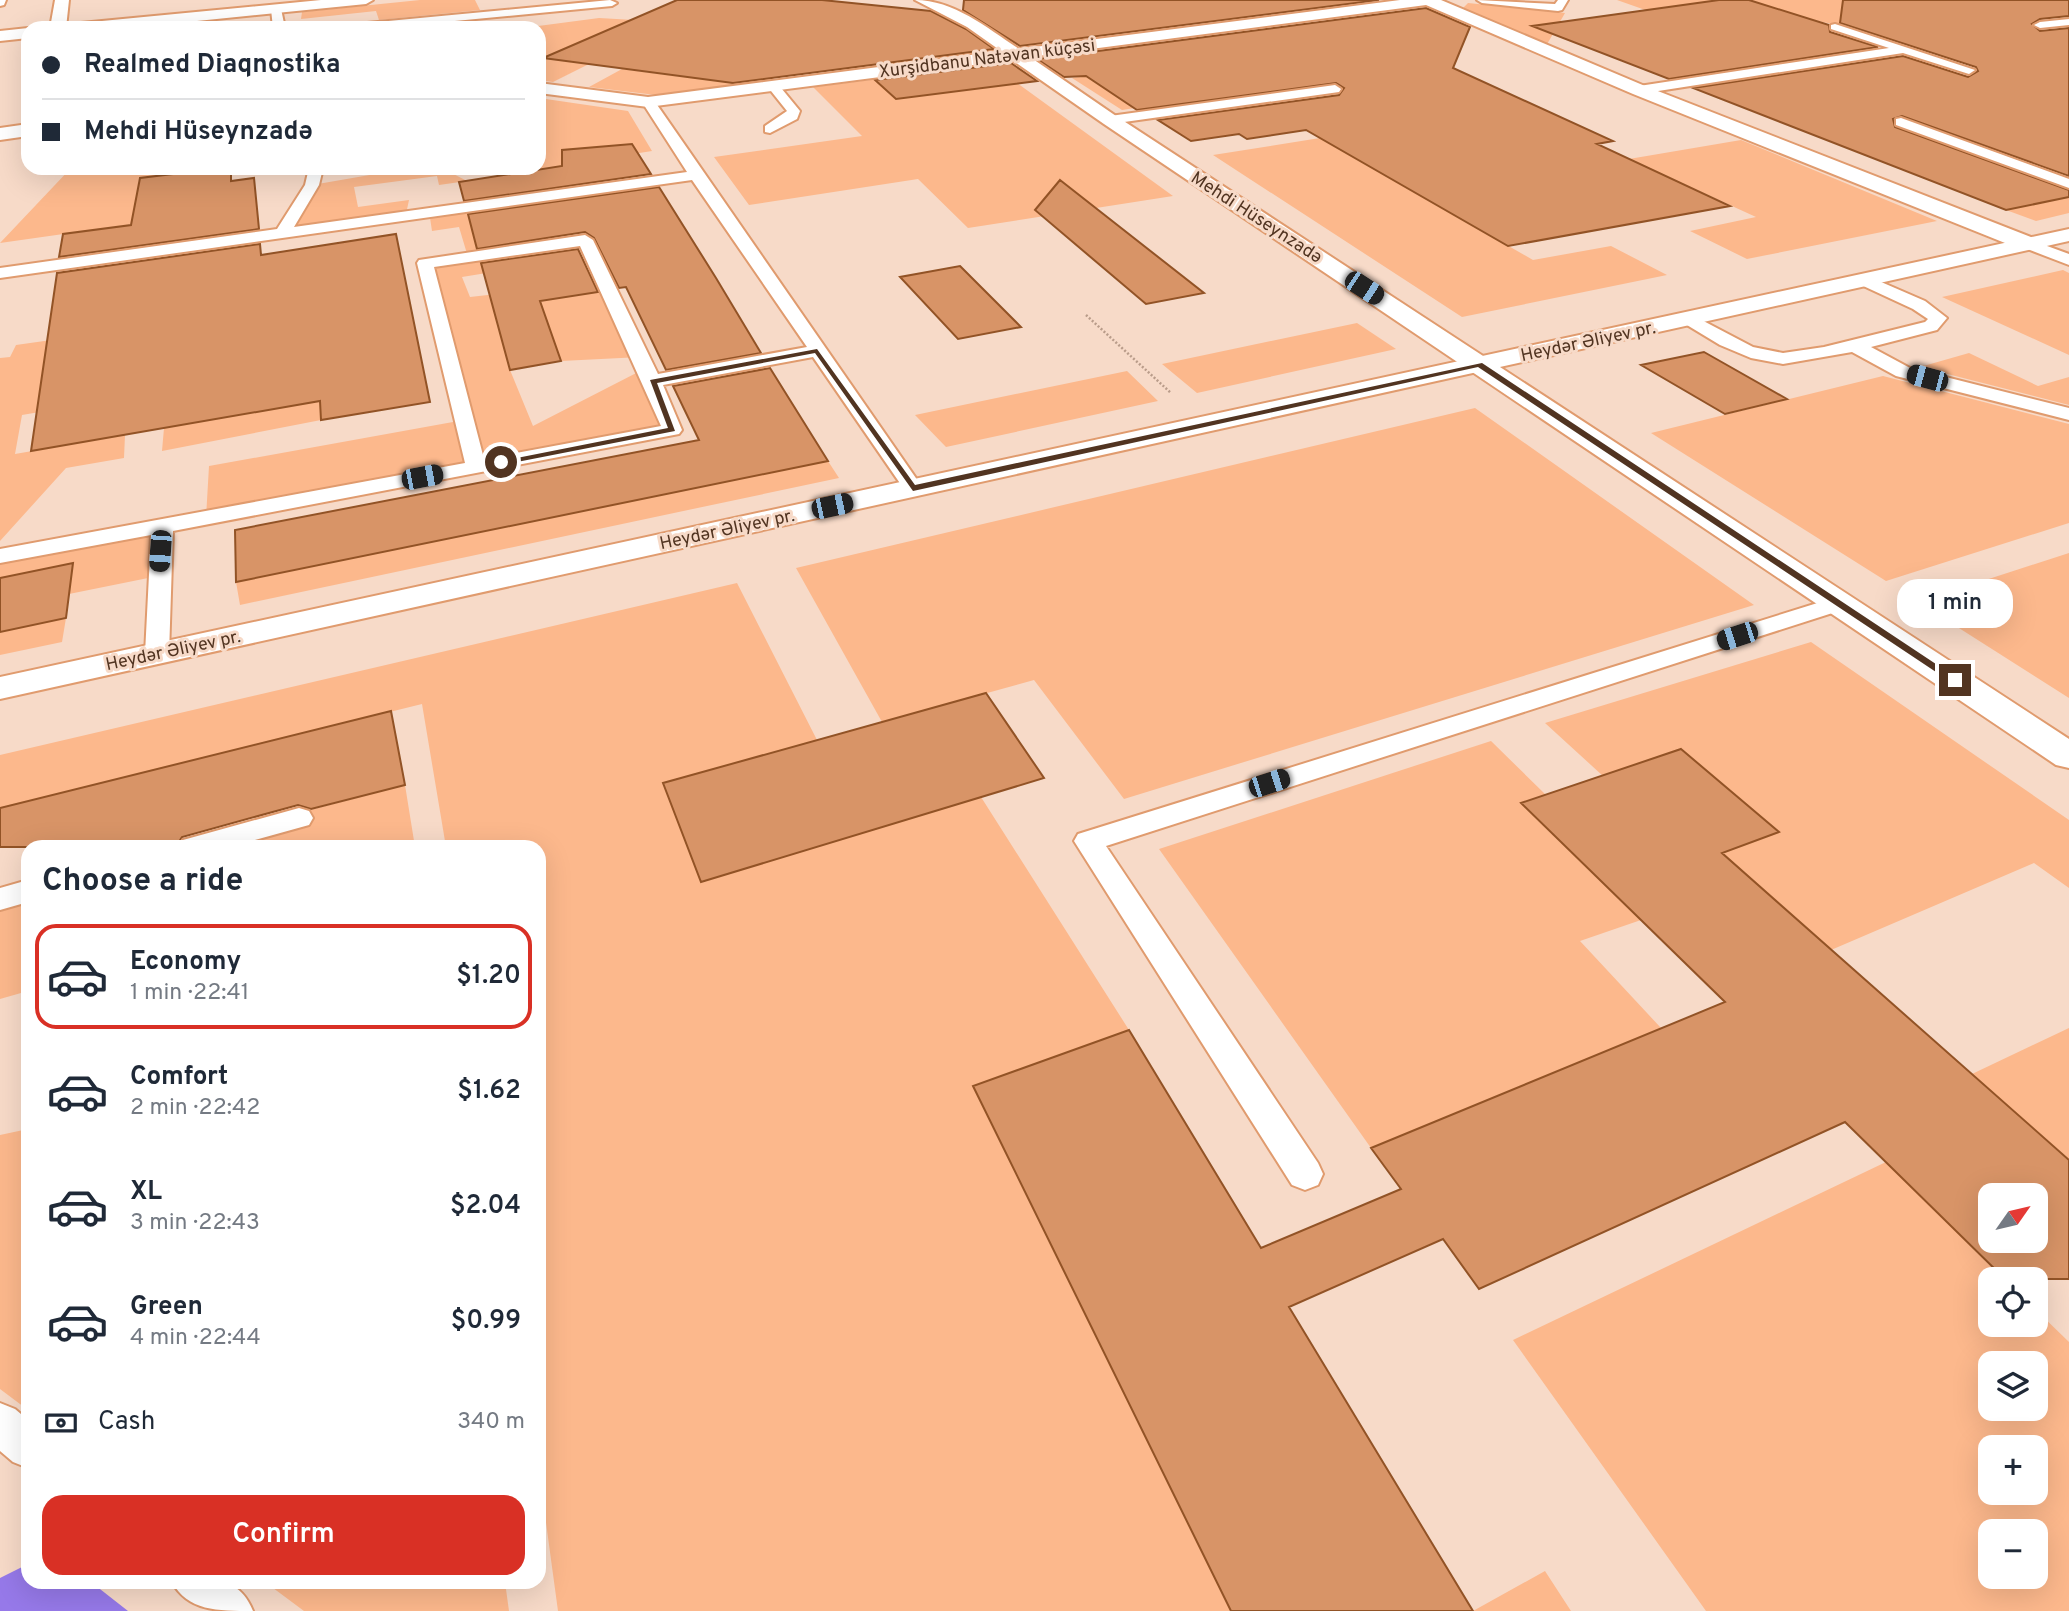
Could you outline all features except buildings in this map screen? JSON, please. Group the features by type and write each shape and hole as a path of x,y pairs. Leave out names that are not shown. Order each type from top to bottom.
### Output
{"street":[{"path":"59,21 62,0"},
{"path":"153,21 366,0"},
{"name":"Mehdi Hüseynzadə","path":"922,0 968,15 1014,55 1110,120 2069,756"},
{"path":"1432,1 1639,90 2028,244"},
{"name":"Xurşidbanu Natəvan küçəsi","path":"546,89 648,102 1432,1"},
{"path":"0,36 21,34"},
{"path":"0,134 21,132"},
{"name":"Heydər Əliyev pr.","path":"0,688 2069,235"}],"lane":[{"path":"1482,0 1558,8 1563,0"},
{"path":"420,21 612,3"},
{"path":"276,9 278,21"},
{"path":"2040,25 2069,22"},
{"path":"1835,27 1969,70"},
{"path":"1639,90 1904,49"},
{"path":"770,129 792,116 794,111 773,86"},
{"path":"1110,120 1335,89"},
{"path":"648,102 913,488"},
{"path":"1901,122 2069,184"},
{"path":"283,232 312,185 314,175"},
{"path":"0,273 696,175"},
{"path":"0,556 162,526 476,467 672,430 652,381 585,240 425,263 476,467"},
{"path":"2028,244 2069,260"},
{"path":"1686,319 1735,346 1771,358 1806,355 1931,326 1938,318 1919,305 1866,280"},
{"path":"1853,344 1903,372 2069,414"},
{"path":"652,381 817,351"},
{"path":"158,654 162,526"},
{"path":"1304,1174 1088,841 1840,603"},
{"path":"218,840 299,818"},
{"path":"0,899 21,893"},
{"path":"0,1424 21,1441"},
{"path":"203,1589 230,1611"}],"path":[{"path":"1086,315 1206,425"}],"shaded area":[{"path":"420,0 475,0 480,10 379,20 376,11 301,19 302,12"},
{"path":"1617,0 1719,0 1651,12"},
{"path":"1749,0 2021,1 1849,27 1817,21"},
{"path":"1468,3 1565,13 1546,46 1459,12"},
{"path":"756,9 804,14 818,19 886,11 933,20 980,52 942,57 887,20 841,26 893,63 843,70 823,53 756,61 774,79 656,95 589,87 622,69 684,77 716,60 653,52 665,49 694,53 737,33 773,37 783,31 729,24"},
{"path":"599,18 634,20 546,58 546,25"},
{"path":"546,58 589,64 553,82 546,81"},
{"path":"992,65 1173,196 968,228 918,179 749,205 714,157 862,136 813,87"},
{"path":"1106,73 1135,108 1122,110 1072,78"},
{"path":"546,99 628,111 652,151 614,157 613,146 563,150 570,165 546,168"},
{"path":"1320,138 1533,260 1611,246 1667,275 1462,317 1213,155"},
{"path":"1741,140 1937,221 1747,259 1690,231 1756,217 1629,159"},
{"path":"64,175 170,175 139,179 134,224 0,243"},
{"path":"370,175 455,175 467,181 439,185 437,176 354,187 358,207 409,200 406,214 283,232 312,185"},
{"path":"506,175 523,175 507,180"},
{"path":"2069,197 2069,213 2036,221 2006,210"},
{"path":"513,200 528,249 501,253 505,270 462,277 470,297 605,282 641,357 561,361 542,307 495,315 510,370 533,426 646,368 672,430 206,518 209,466 464,420 425,263 468,257 459,227 432,231 429,211"},
{"path":"2063,270 2069,273 2069,355 1942,297"},
{"path":"1357,323 1396,349 1197,393 1162,364"},
{"path":"122,330 317,353 321,420 162,451 164,428 258,412 256,375 22,415 15,454 125,435 124,458 66,468 0,541 0,358 10,357 16,345"},
{"path":"1969,353 2038,386 2069,377 2069,405 1920,367"},
{"path":"1127,371 1158,401 946,447 915,415"},
{"path":"1883,376 2069,424 2069,523 1886,581 1651,433"},
{"path":"1475,408 1754,605 1124,799 1034,680 882,722 796,568"},
{"path":"828,461 839,478 240,605 236,582"},
{"path":"162,526 158,576 69,594 72,564 0,578 0,556"},
{"path":"2069,553 2069,698 1918,602"},
{"path":"737,583 817,740 701,881 981,797 1129,1030 973,1087 1231,1611 558,1611 546,1523 546,840 445,840 422,704 0,808 0,755"},
{"path":"66,618 62,642 0,655 0,632"},
{"path":"1811,642 2069,820 2069,888 2034,863 1831,950 1722,853 1778,831 1681,749 1603,776 1545,723"},
{"path":"1491,741 1546,795 1521,803 1641,920 1580,941 1661,1028 1371,1148 1159,849"},
{"path":"405,785 414,840 196,840"},
{"path":"21,886 21,993 0,999 0,892"},
{"path":"2069,1028 2069,1160 1972,1074"},
{"path":"21,1130 21,1405 0,1389 0,1135"},
{"path":"1886,1162 1993,1267 1978,1267 1978,1337 2048,1337 2048,1322 2069,1342 2069,1611 1706,1611 1513,1340"},
{"path":"21,1568 21,1589 100,1589 128,1611 0,1611 0,1578"},
{"path":"1545,1571 1571,1611 1473,1611"},
{"path":"274,1589 506,1589 509,1611 304,1611"}],"route":[{"path":"501,462 672,430 652,381 817,351 913,488 1480,365 1955,680"}]}
